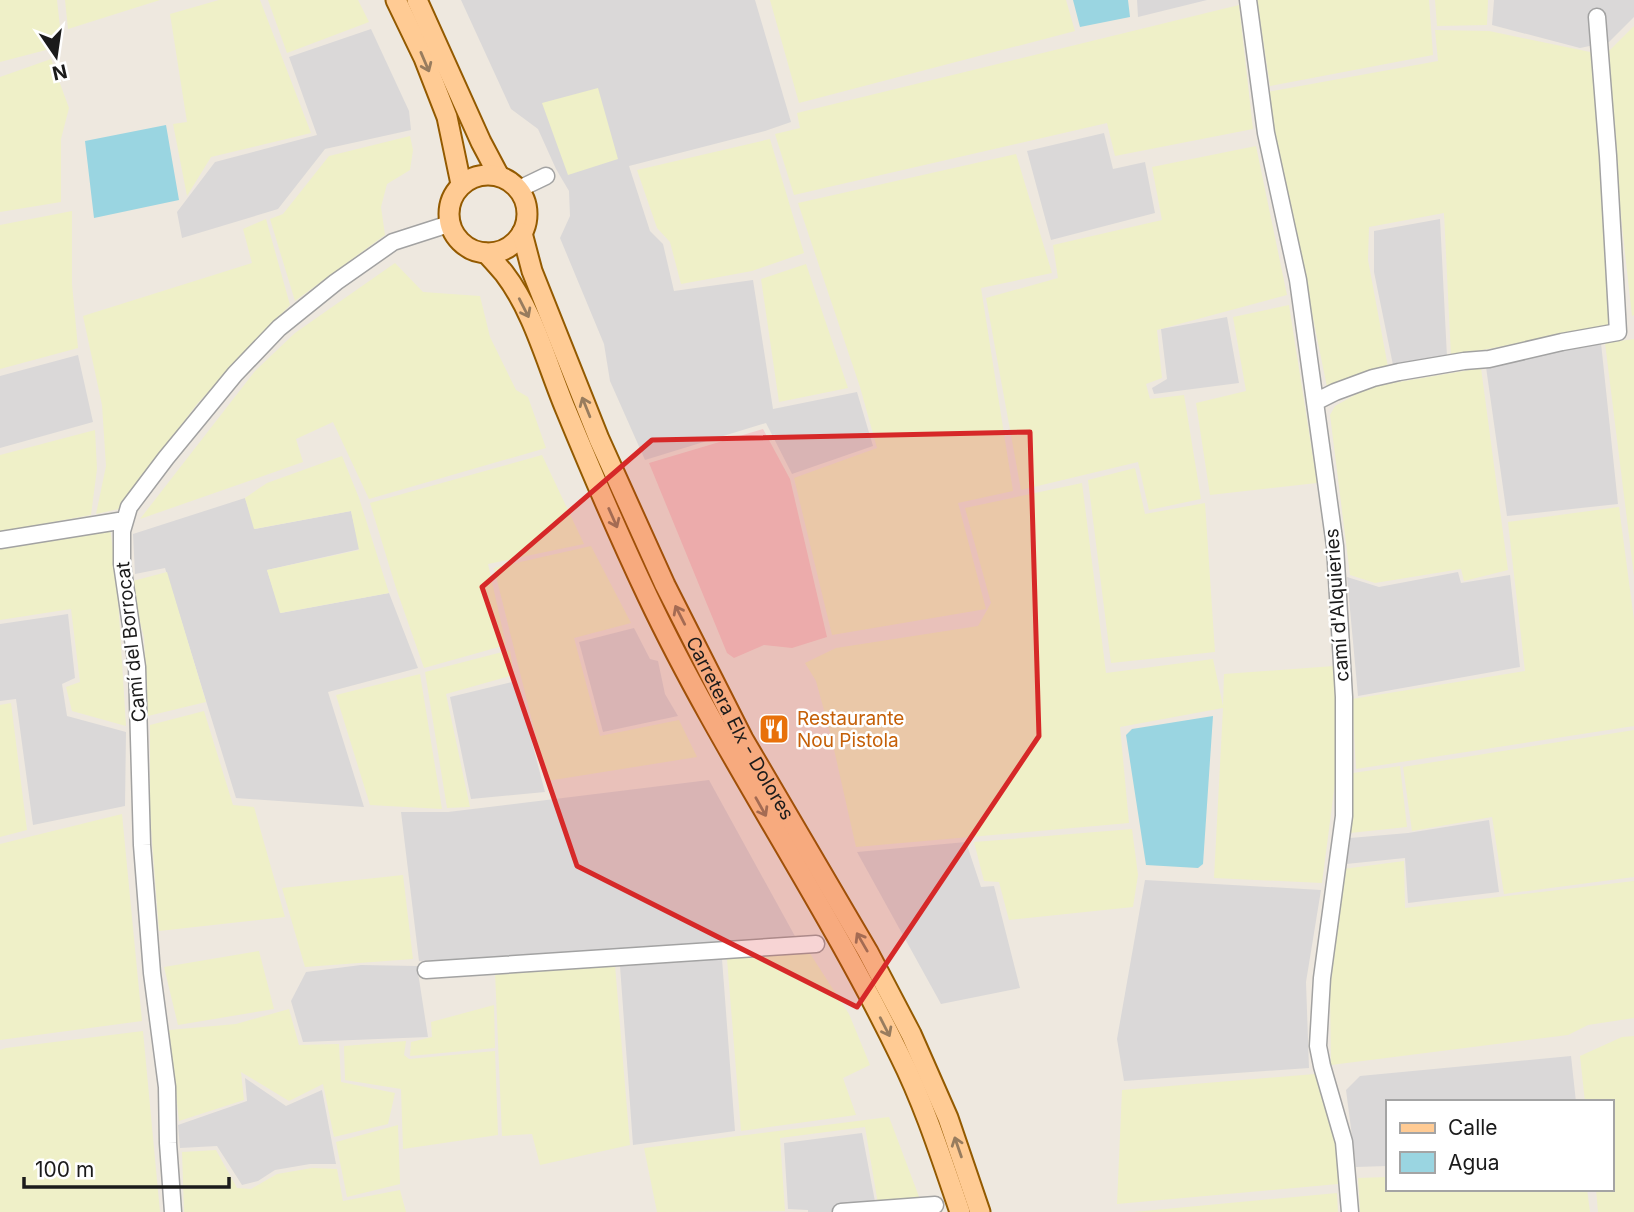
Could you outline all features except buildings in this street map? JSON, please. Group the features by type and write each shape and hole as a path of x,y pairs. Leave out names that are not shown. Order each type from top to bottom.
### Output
{"main road":[{"path":"396,0 424,58 447,117 461,184"},
{"path":"418,0 481,142 499,176"},
{"path":"478,175 499,176 519,189 527,209 522,233 508,247 494,252 472,250 460,242 449,224 451,199 461,184 478,175"},
{"name":"Carretera Elx - Dolores","path":"522,233 532,271 599,439 664,585 743,739 868,952 911,1034 948,1118 980,1212"},
{"name":"Carretera Elx - Dolores","path":"486,253 504,274 526,311 649,599 713,721 869,995 901,1058 922,1106 960,1212"}],"street":[{"name":"camí d'Alquieries","path":"1248,0 1266,134 1298,279 1335,546 1344,697 1344,816 1322,978 1318,1046 1345,1142 1350,1212"},
{"path":"1315,402 1373,378 1399,372 1464,360 1489,359 1626,331 1597,17"},
{"path":"519,189 547,176"},
{"name":"Camí del Borrocat","path":"173,1212 167,1087 152,973 142,845 137,667 122,565 122,531 125,520 129,507 166,458 235,374 279,328 335,282 393,242 449,224"},
{"path":"0,540 125,520"},
{"path":"426,970 816,944"},
{"path":"841,1212 935,1205"}],"highlighted area":[{"path":"1030,432 1039,736 857,1007 577,866 482,587 652,440"}],"shaded area":[{"path":"461,0 755,0 791,122 629,166 650,231 663,244 674,291 753,280 773,409 857,392 873,446 792,474 766,423 645,460 610,381 604,344 560,238 570,216 569,191 538,129 511,109"},
{"path":"1137,0 1207,0 1138,17"},
{"path":"1494,0 1634,0 1634,17 1609,42 1580,48 1492,25"},
{"path":"371,29 409,111 411,130 325,149 278,209 182,238 177,212 215,162 317,135 289,57"},
{"path":"1104,133 1113,169 1145,162 1155,213 1051,240 1027,151"},
{"path":"1440,219 1447,357 1393,365 1374,272 1374,231"},
{"path":"1227,317 1239,383 1154,394 1152,388 1167,379 1161,329"},
{"path":"1601,343 1618,504 1507,516 1486,367"},
{"path":"78,355 93,422 0,448 0,376"},
{"path":"763,429 790,479 827,637 792,648 764,645 734,658 727,653 649,463"},
{"path":"245,498 255,529 351,511 360,549 267,570 281,613 389,593 418,668 328,692 364,807 236,798 165,568 135,574 133,534"},
{"path":"1458,572 1461,583 1510,575 1520,667 1358,696 1347,577 1379,587"},
{"path":"68,614 75,678 62,684 67,716 126,732 125,806 33,825 16,699 0,701 0,624"},
{"path":"634,628 650,659 658,661 665,694 678,716 603,732 579,642"},
{"path":"516,681 545,792 471,799 450,697"},
{"path":"709,780 796,938 598,956 419,961 401,812 448,812"},
{"path":"1489,820 1499,892 1408,903 1405,858 1346,864 1350,838 1408,833"},
{"path":"966,842 981,887 994,886 1020,988 941,1004 857,852"},
{"path":"1145,880 1321,890 1306,982 1309,1068 1124,1081 1117,1039"},
{"path":"722,959 735,1131 633,1145 620,966"},
{"path":"361,965 417,966 428,1037 303,1042 291,1001 306,972"},
{"path":"1571,1056 1576,1100 1386,1100 1386,1166 1356,1167 1346,1090 1360,1076"},
{"path":"245,1078 286,1106 322,1090 336,1164 310,1164 275,1170 258,1181 242,1185 217,1146 180,1148 178,1125 247,1101"},
{"path":"862,1133 877,1212 808,1212 788,1209 784,1143"}],"green space":[{"path":"0,0 57,0 61,36 46,50 0,62"},
{"path":"65,0 160,0 68,29"},
{"path":"219,0 260,0 311,133 211,157 187,196 173,124 187,122 170,14"},
{"path":"268,0 358,0 369,22 287,53"},
{"path":"770,0 1066,0 1075,31 799,103"},
{"path":"1257,0 1429,0 1433,55 1270,86"},
{"path":"1435,0 1488,0 1487,25 1437,26"},
{"path":"1239,5 1253,129 1115,156 1107,123 794,195 775,134 800,128 797,113"},
{"path":"1634,26 1632,316 1618,190 1609,51"},
{"path":"1435,30 1489,31 1595,53 1610,326 1451,356 1444,213 1369,227 1368,260 1388,367 1327,387 1267,92 1438,61"},
{"path":"51,59 69,108 61,139 61,202 0,212 0,77"},
{"path":"598,88 618,159 568,175 542,103"},
{"path":"410,136 413,150 410,170 387,184 381,207 385,235 295,301 270,219 283,214 329,156"},
{"path":"770,139 804,253 752,271 681,284 670,242 657,228 637,170"},
{"path":"1256,146 1287,295 1157,330 1162,378 1146,384 1150,399 1184,395 1201,499 1149,510 1138,462 1021,490 986,298 1058,278 1053,245 1162,220 1152,167"},
{"path":"1016,154 1052,273 981,288 1013,491 958,503 986,609 832,635 794,478 877,448 860,387 798,203"},
{"path":"72,211 72,284 78,348 0,369 0,225"},
{"path":"266,219 290,305 197,404 119,509 96,514 106,466 102,405 83,316 252,263 243,229"},
{"path":"395,263 423,292 480,296 490,337 516,390 528,397 546,448 369,499 333,422 296,439 303,462 140,519 255,371 295,333"},
{"path":"806,264 848,388 779,402 761,279"},
{"path":"1289,305 1317,483 1210,495 1196,403 1246,391 1233,317"},
{"path":"1634,339 1634,576 1605,343"},
{"path":"1481,368 1508,570 1464,581 1461,569 1375,583 1350,575 1330,415 1335,406 1369,387"},
{"path":"95,430 97,469 91,515 0,532 0,455"},
{"path":"542,455 584,544 488,564 506,645 424,668 370,503"},
{"path":"342,456 359,498 389,593 280,613 267,570 359,550 351,511 254,529 245,498 267,483"},
{"path":"1135,468 1145,514 1205,503 1215,652 1111,663 1088,480"},
{"path":"1082,483 1106,673 1213,659 1223,706 1224,674 1334,666 1338,760 1322,883 1214,878 1223,708 1120,727 1129,823 856,847 816,681 805,663 836,648 978,626 991,603 965,508"},
{"path":"1619,507 1634,620 1634,726 1356,769 1352,699 1525,671 1508,522"},
{"path":"110,527 117,582 126,726 72,711 66,687 80,682 71,609 0,620 0,545"},
{"path":"591,546 631,623 574,638 600,736 679,720 697,757 547,781 494,568"},
{"path":"167,572 206,702 148,716 144,637 129,582"},
{"path":"510,650 514,675 446,694 470,807 447,808 425,672"},
{"path":"420,674 442,809 370,805 336,695"},
{"path":"11,703 27,830 0,837 0,705"},
{"path":"204,711 233,805 254,807 285,917 159,931 150,816 150,725"},
{"path":"1634,730 1634,877 1504,894 1492,817 1412,831 1403,767"},
{"path":"1400,766 1407,827 1350,833 1353,773"},
{"path":"122,814 142,1021 0,1040 0,844"},
{"path":"1132,829 1138,875 1133,907 1009,920 999,882 984,881 974,842"},
{"path":"1404,861 1405,908 1634,881 1634,1018 1588,1025 1568,1035 1331,1065 1330,989 1343,869"},
{"path":"403,875 413,959 305,967 282,888"},
{"path":"259,951 274,1009 178,1025 164,967"},
{"path":"809,952 849,1014 870,1065 843,1078 856,1115 741,1131 727,959"},
{"path":"615,965 630,1145 540,1165 532,1134 502,1136 495,972"},
{"path":"494,1005 495,1048 410,1056 411,1042 432,1037 431,1022"},
{"path":"289,1009 299,1045 339,1044 341,1082 395,1093 388,1124 334,1137 323,1084 289,1101 241,1072 244,1100 179,1121 169,1030 236,1024"},
{"path":"143,1031 160,1212 0,1212 0,1050"},
{"path":"1634,1036 1634,1212 1598,1212 1596,1191 1613,1191 1613,1100 1585,1100 1580,1056 1622,1037"},
{"path":"406,1041 404,1055 409,1059 495,1051 498,1135 403,1149 401,1089 345,1080 344,1046"},
{"path":"1315,1074 1337,1141 1338,1184 1117,1204 1122,1090"},
{"path":"889,1117 921,1202 878,1204 865,1127 780,1138 785,1211 657,1212 644,1148"},
{"path":"398,1125 400,1184 347,1197 336,1142"},
{"path":"216,1150 237,1188 251,1189 277,1174 312,1168 337,1169 343,1201 400,1190 406,1212 184,1212 182,1152"},
{"path":"1386,1177 1386,1191 1587,1191 1590,1212 1360,1212 1358,1178"},
{"path":"1337,1193 1338,1212 1133,1212"}],"water":[{"path":"1073,0 1128,0 1130,17 1080,27"},
{"path":"166,125 179,200 94,218 85,141"},
{"path":"1213,716 1203,864 1198,868 1146,865 1126,735 1132,729"}],"place":[{"name":"Restaurante Nou Pistola","path":"774,729"}]}
